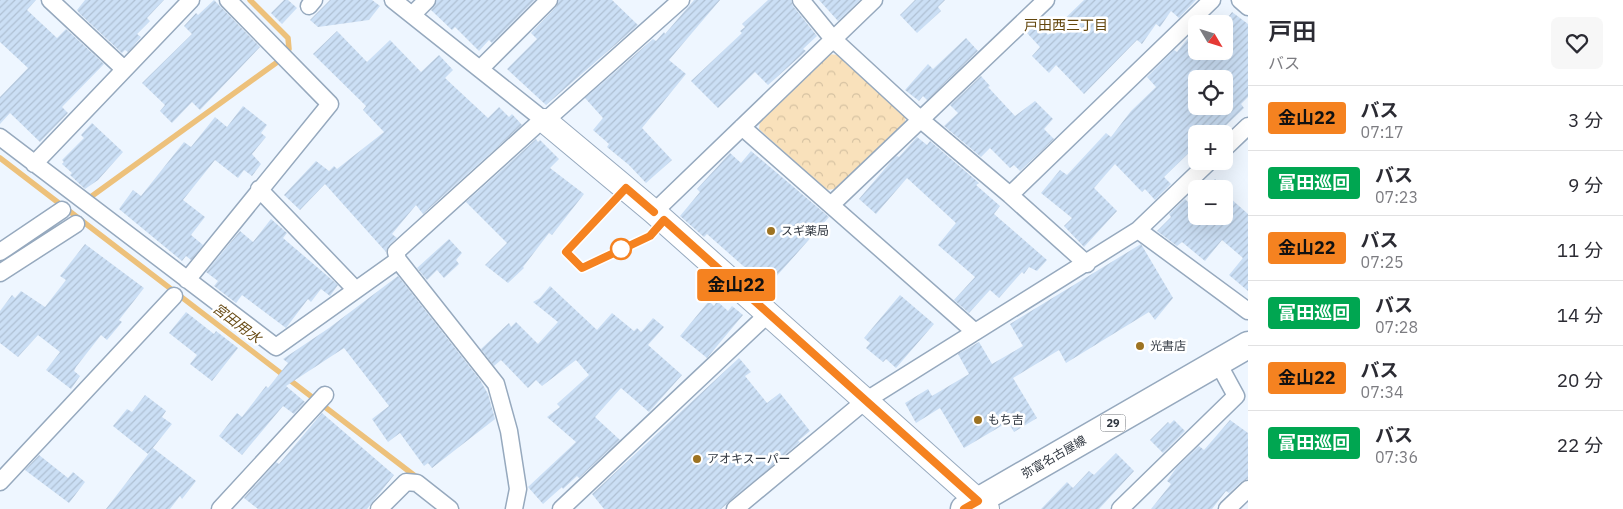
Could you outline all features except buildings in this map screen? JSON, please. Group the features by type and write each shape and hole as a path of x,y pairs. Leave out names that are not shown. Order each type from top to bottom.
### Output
{"main road":[{"name":"弥富名古屋線","path":"976,506 1248,345"}],"street":[{"path":"50,0 124,69"},
{"path":"34,164 191,0"},
{"path":"186,280 330,104 228,0"},
{"path":"393,0 544,120 654,212 865,402 976,506"},
{"path":"412,15 426,0"},
{"path":"480,69 549,0"},
{"path":"514,509 518,489 509,431 496,384 398,260 396,252 681,0"},
{"path":"801,0 833,39 921,120 1010,194 1086,264"},
{"path":"654,212 874,0"},
{"path":"832,204 1046,0"},
{"path":"1010,194 1212,0"},
{"path":"1240,0 1248,7"},
{"path":"1233,140 1248,126"},
{"path":"742,127 832,204 975,332"},
{"path":"0,137 276,347 398,260"},
{"path":"735,509 865,402 1138,230 1201,170"},
{"path":"260,189 356,290"},
{"path":"0,252 62,210"},
{"path":"0,273 76,224"},
{"path":"1138,230 1248,311"},
{"path":"0,482 174,296"},
{"path":"561,509 768,314"},
{"path":"1120,509 1236,396 1218,363"},
{"path":"220,509 321,400"},
{"path":"380,509 406,482 417,484 450,509"},
{"path":"1227,509 1248,489"}],"green space":[{"path":"828,54 839,55 906,116 904,126 835,189 826,190 759,129 760,121"}],"waterway":[{"path":"250,0 288,38 289,49"},
{"path":"92,196 276,63"},
{"name":"宮田用水","path":"0,158 419,479"}],"bus line":[{"name":"金山22","path":"654,212 626,188 566,252 582,268 650,236 664,220 865,402 978,501 964,509"}],"place":[{"name":"スギ薬局","path":"771,231"},
{"name":"光書店","path":"1140,346"},
{"name":"もち吉","path":"978,420"},
{"name":"アオキスーパー","path":"697,459"}],"district":[{"name":"戸田西三丁目","path":"1066,25"}]}
